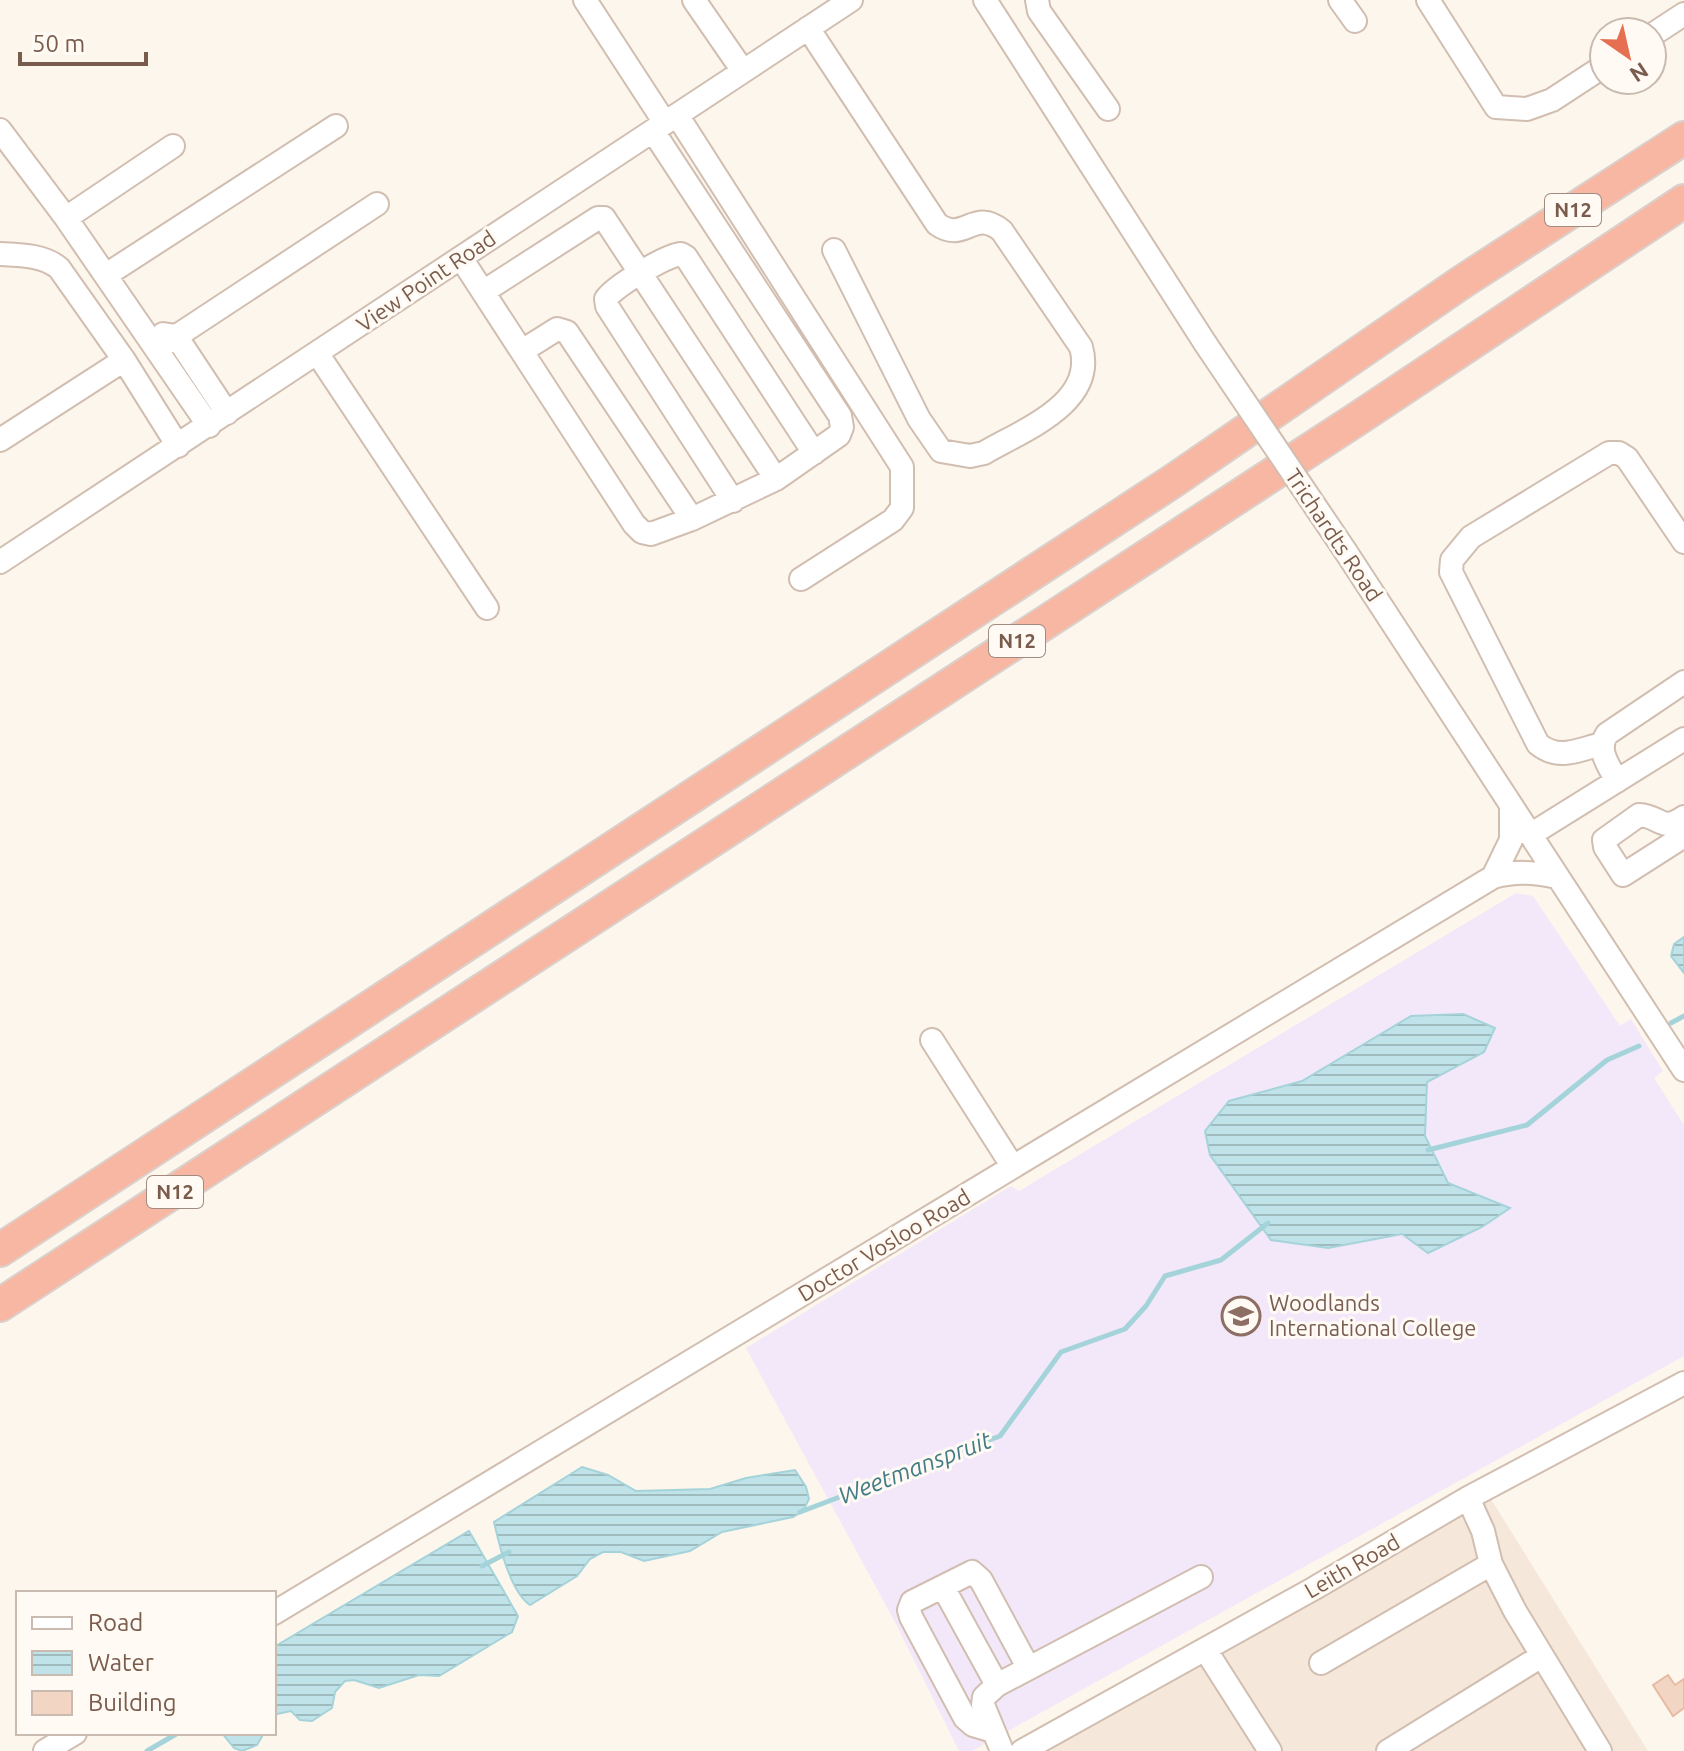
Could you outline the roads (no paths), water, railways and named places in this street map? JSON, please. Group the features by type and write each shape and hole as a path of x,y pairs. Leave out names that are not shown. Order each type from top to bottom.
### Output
{"highway":[{"name":"N12","path":"0,1250 1138,503 1462,282 1684,138"},
{"name":"N12","path":"0,1305 1357,419 1684,201"},
{"path":"1357,419 1684,216"}],"street":[{"path":"585,0 665,123 902,467 902,508 893,520 801,579"},
{"path":"694,0 745,69"},
{"path":"710,0 711,16 745,69"},
{"name":"View Point Road","path":"0,562 851,0"},
{"name":"Trichardts Road","path":"985,0 1205,343 1346,552 1684,1070"},
{"path":"1037,0 1039,11 1108,109"},
{"path":"1340,0 1355,21"},
{"path":"1428,0 1496,107 1527,109 1552,100 1588,76"},
{"path":"808,28 937,224 946,230 961,230 982,221 991,222 1002,231 1081,347 1083,376 1060,407 984,453 957,456 941,451 919,419 834,250"},
{"path":"461,258 642,532 651,534 692,519 776,479 839,435 842,427 840,416 665,123"},
{"path":"106,275 336,126"},
{"path":"0,130 66,218 151,341 218,419"},
{"path":"66,218 173,146"},
{"path":"151,341 176,336 377,204"},
{"path":"483,292 598,218 604,218 776,479"},
{"path":"733,501 607,306 606,299 610,293 642,273 674,255 686,257 814,453"},
{"path":"5,257 38,258 59,268 124,360 178,446"},
{"path":"522,351 557,329 567,332 692,519"},
{"path":"176,336 218,419"},
{"path":"317,353 487,608"},
{"path":"0,440 124,360"},
{"path":"1602,744 1557,754 1549,753 1538,744 1451,572 1452,560 1471,537 1609,453 1619,453 1627,458 1684,542"},
{"path":"1617,781 1604,756 1602,744 1607,734 1684,682"},
{"path":"1530,835 1684,739"},
{"path":"1493,877 1511,840 1511,805"},
{"path":"1639,815 1681,828 1623,875 1605,847 1604,840 1610,833 1639,815"},
{"name":"Doctor Vosloo Road","path":"276,1612 1493,877 1514,871 1530,871 1557,877"},
{"path":"932,1040 1013,1167"},
{"name":"Leith Road","path":"1022,1751 1468,1498 1684,1383"},
{"path":"1468,1498 1483,1531 1491,1564 1540,1657 1599,1751"},
{"path":"1321,1663 1491,1564"},
{"path":"997,1741 965,1718 911,1617 909,1610 912,1602 972,1572 977,1574 1028,1667"},
{"path":"997,1741 983,1705 984,1697 997,1685 1201,1577"},
{"path":"943,1587 997,1685"},
{"path":"1205,1649 1270,1751"},
{"path":"1388,1751 1540,1657"},
{"path":"45,1751 72,1735"}],"water":[{"path":"1684,937 1684,973 1671,956 1674,944"},
{"path":"1463,1014 1495,1028 1484,1052 1427,1082 1425,1136 1448,1183 1510,1208 1482,1227 1428,1253 1402,1234 1328,1248 1271,1240 1210,1155 1205,1131 1229,1101 1302,1081 1411,1016"},
{"path":"582,1467 608,1475 636,1491 710,1489 746,1478 795,1470 806,1487 809,1499 803,1511 793,1517 722,1532 690,1551 644,1561 621,1552 603,1552 590,1559 577,1576 530,1605 512,1579 494,1522"},
{"path":"469,1531 518,1616 512,1632 439,1676 419,1675 379,1688 354,1680 345,1681 335,1692 332,1708 312,1721 300,1720 291,1711 276,1715 276,1646"},
{"path":"224,1735 263,1735 257,1745 242,1751 234,1748"}],"waterway":[{"path":"1671,1023 1684,1016"},
{"name":"Weetmanspruit","path":"1428,1150 1527,1125 1607,1060 1639,1046"},
{"name":"Weetmanspruit","path":"800,1512 1000,1436 1061,1352 1125,1329 1146,1306 1165,1276 1221,1260 1268,1223"},
{"name":"Weetmanspruit","path":"482,1566 509,1552"},
{"name":"Weetmanspruit","path":"147,1751 175,1735"}],"place":[{"name":"Woodlands International College","path":"1241,1316"}]}
